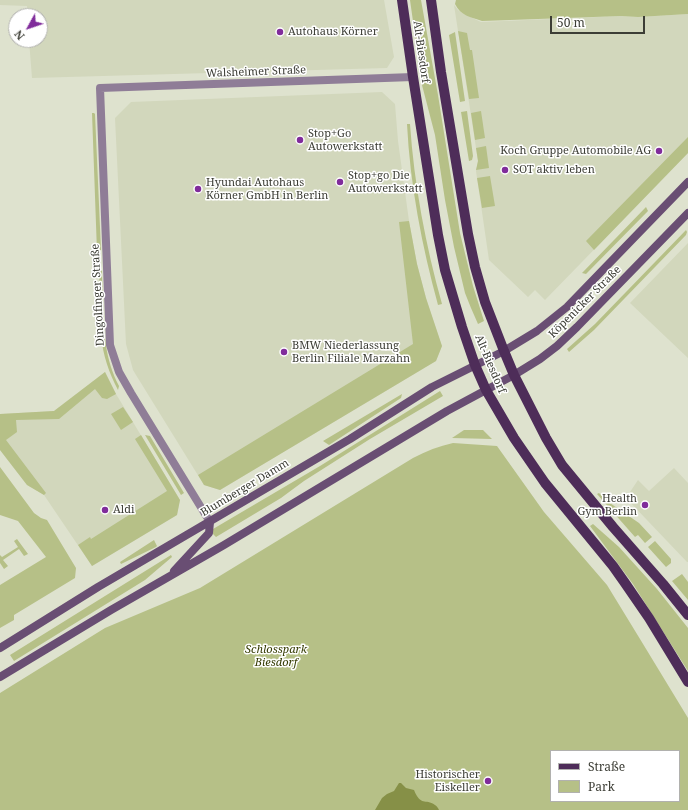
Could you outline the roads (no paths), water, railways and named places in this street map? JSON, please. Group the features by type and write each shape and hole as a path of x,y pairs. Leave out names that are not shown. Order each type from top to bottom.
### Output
{"main road":[{"name":"Alt-Biesdorf","path":"402,0 438,235 445,270 475,365 486,390 514,438 545,483 626,583 688,682"},
{"name":"Alt-Biesdorf","path":"431,0 442,80 474,267 485,302 514,375 546,438 562,465 688,615"},
{"name":"Köpenicker Straße","path":"504,351 537,331 567,307 688,182"},
{"name":"Köpenicker Straße","path":"486,390 540,359 557,346 688,213"},
{"name":"Blumberger Damm","path":"0,648 98,587 350,439 432,387 504,351"},
{"path":"0,677 111,610 230,542 447,411 486,390"},
{"path":"168,577 209,533 210,522"}],"street":[{"name":"Walsheimer Straße","path":"100,88 413,77"},
{"name":"Dingolfinger Straße","path":"100,88 110,345 119,372 210,522"}],"place":[{"name":"Autohaus Körner","path":"280,32"},
{"name":"Stop+Go Autowerkstatt","path":"300,140"},
{"name":"Koch Gruppe Automobile AG","path":"659,151"},
{"name":"SOT aktiv leben","path":"505,170"},
{"name":"Stop+go Die Autowerkstatt","path":"340,182"},
{"name":"Hyundai Autohaus Körner GmbH in Berlin","path":"198,189"},
{"name":"BMW Niederlassung Berlin Filiale Marzahn","path":"284,352"},
{"name":"Health Gym Berlin","path":"645,505"},
{"name":"Aldi","path":"105,510"},
{"name":"Historischer Eiskeller","path":"488,781"}],"park label":[{"name":"Schlosspark Biesdorf","path":"276,656"}]}
